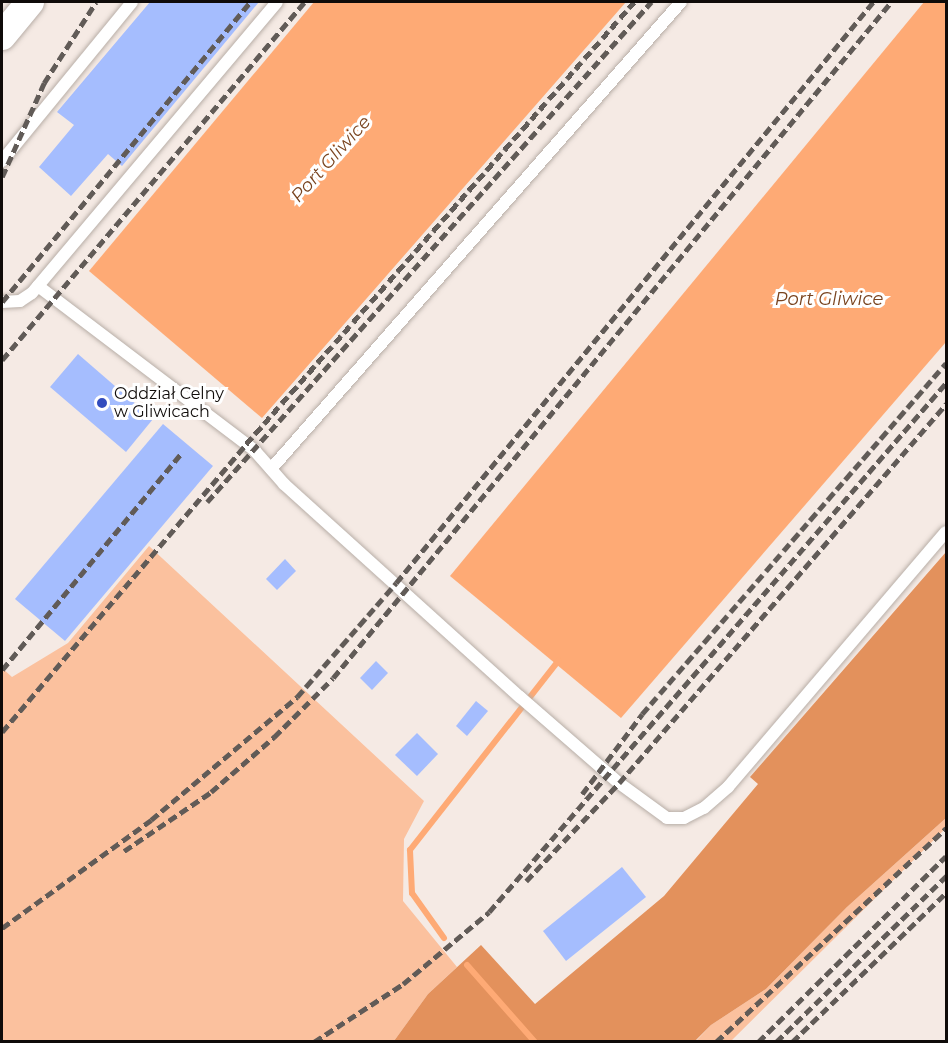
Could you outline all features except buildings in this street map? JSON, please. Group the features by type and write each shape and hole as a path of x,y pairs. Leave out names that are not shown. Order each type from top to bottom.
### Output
{"street":[{"path":"2,36 30,2"}],"lane":[{"path":"2,161 132,2"},
{"path":"2,302 20,301 39,286 277,2"},
{"path":"271,469 681,2"},
{"path":"39,286 255,451 271,469 520,697 649,808 667,818 684,818 704,808 728,787 946,532"}],"shaded area":[{"path":"149,546 424,801 404,839 403,901 457,967 428,994 394,1041 2,1041 2,668 12,677 68,643"},
{"path":"946,552 946,818 847,907 766,989 711,1025 695,1041 394,1041 428,994 481,945 535,1004 664,896 758,784 750,777"},
{"path":"946,818 946,828 731,1041 695,1042 711,1025 766,989 847,907"}],"water":[{"name":"Port Gliwice","path":"314,2 626,2 262,418 89,271"},
{"name":"Port Gliwice","path":"924,2 946,2 946,342 621,718 450,576"}],"waterway":[{"path":"444,938 412,893 410,850 559,660"},
{"path":"467,965 535,1042"}],"railway":[{"path":"2,177 44,83 96,2"},
{"path":"2,302 250,2"},
{"path":"2,360 304,2"},
{"path":"2,732 246,444 634,2"},
{"path":"207,502 651,2"},
{"path":"2,928 151,820 297,697 396,583 873,2"},
{"path":"124,851 211,792 274,737 333,678 891,2"},
{"path":"582,794 642,714 946,363"},
{"path":"314,1042 403,984 489,912 946,383"},
{"path":"526,881 619,783 946,404"},
{"path":"2,670 181,454"},
{"path":"716,1042 946,828"},
{"path":"758,1042 946,856"},
{"path":"776,1042 946,876"},
{"path":"792,1042 946,893"}],"place":[{"name":"Oddział Celny w Gliwicach","path":"102,403"}]}
